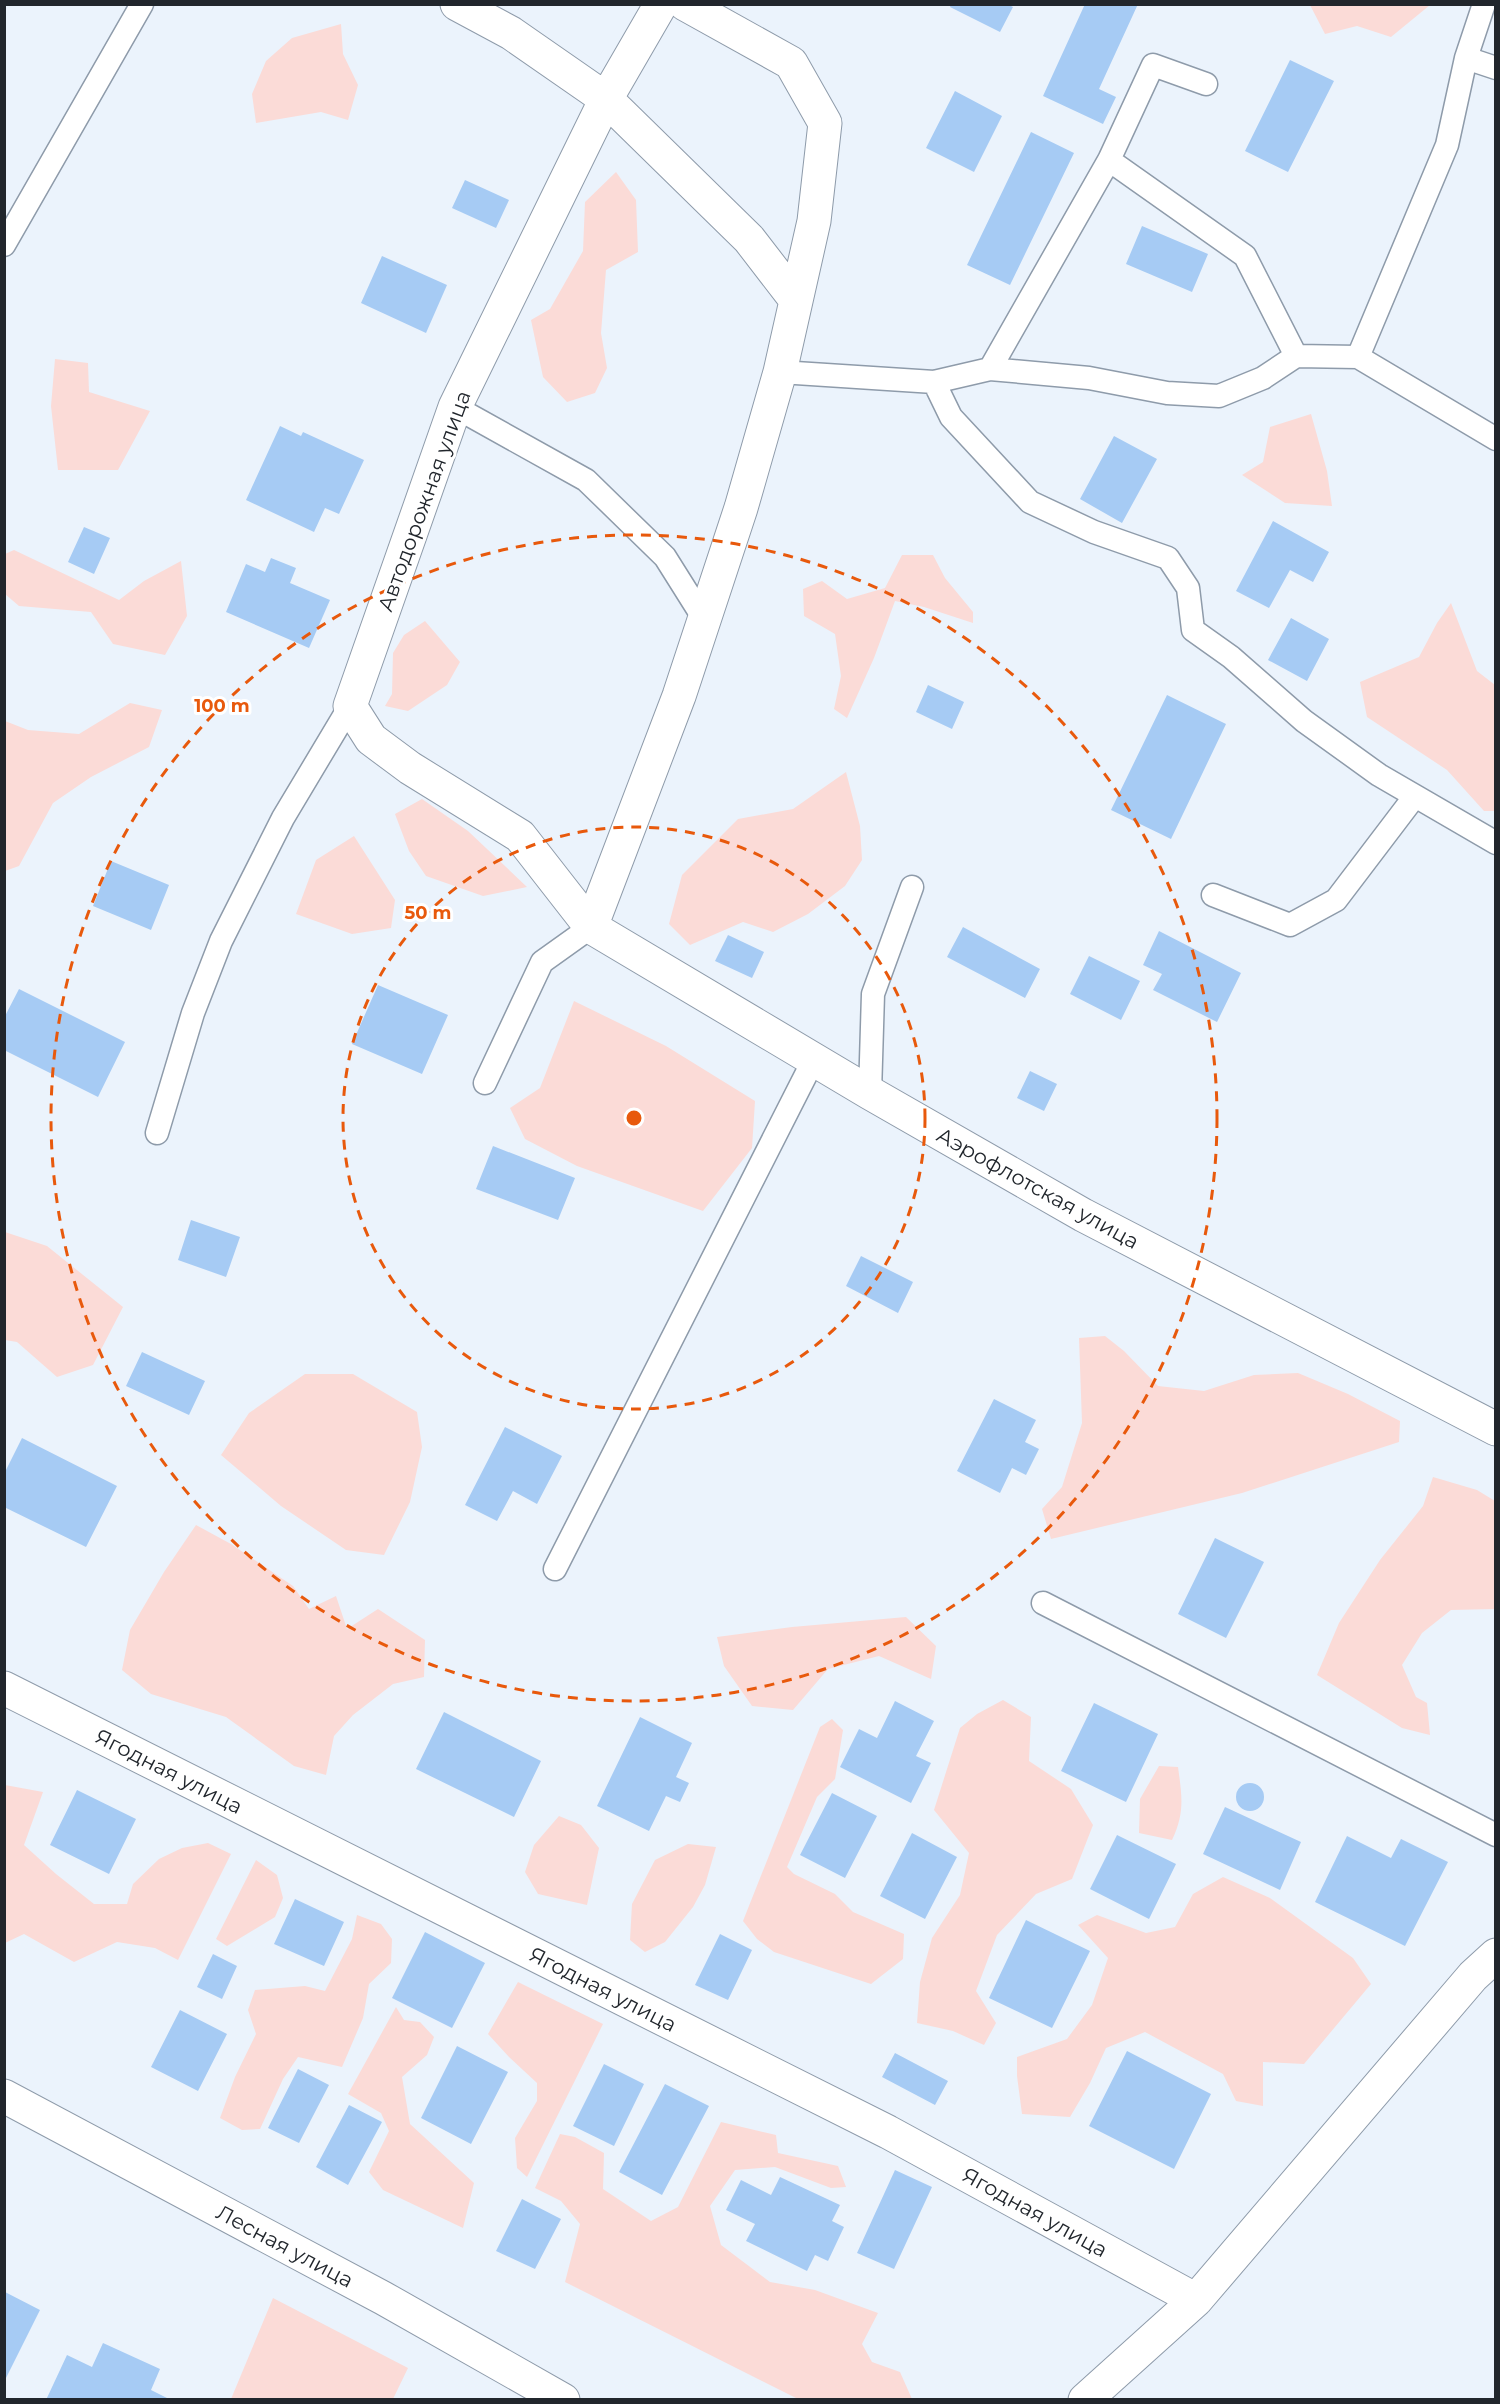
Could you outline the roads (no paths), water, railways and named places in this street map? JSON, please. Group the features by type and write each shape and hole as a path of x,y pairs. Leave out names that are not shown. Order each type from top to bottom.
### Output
{"street":[{"path":"457,4 511,33 606,99 749,239 796,300"},
{"name":"Автодорожная улица","path":"350,706 455,407 606,99 661,4"},
{"path":"591,927 679,696 741,508 780,372 814,221 825,123 791,63 684,4"},
{"path":"350,706 370,739 410,768 520,836 591,927"},
{"name":"Аэрофлотская улица","path":"591,927 870,1093 1083,1215 1496,1429"},
{"name":"Ягодная улица","path":"4,1688 888,2132 1196,2300"},
{"path":"1085,2400 1196,2300 1473,1976 1496,1955"},
{"name":"Лесная улица","path":"4,2096 382,2298 563,2400"}],"lane":[{"path":"4,245 116,54 142,4"},
{"path":"1358,357 1447,145 1466,58 1484,4"},
{"path":"1466,58 1496,68"},
{"path":"990,369 1109,160 1153,65 1206,84"},
{"path":"1109,160 1245,256 1296,356"},
{"path":"780,372 934,382 990,369 1089,378 1167,393 1219,396 1263,378 1296,356 1358,357 1496,439"},
{"path":"934,382 951,417 1030,502 1094,532 1168,558 1188,588 1193,630 1231,657 1304,721 1379,775 1496,843"},
{"path":"455,407 586,480 665,556 704,619"},
{"path":"157,1133 193,1013 221,941 284,818 350,706"},
{"path":"1213,895 1290,925 1336,900 1415,796"},
{"path":"870,1093 873,994 912,887"},
{"path":"484,1083 542,962 591,927"},
{"path":"555,1569 814,1059"},
{"path":"1043,1603 1496,1835"}]}
